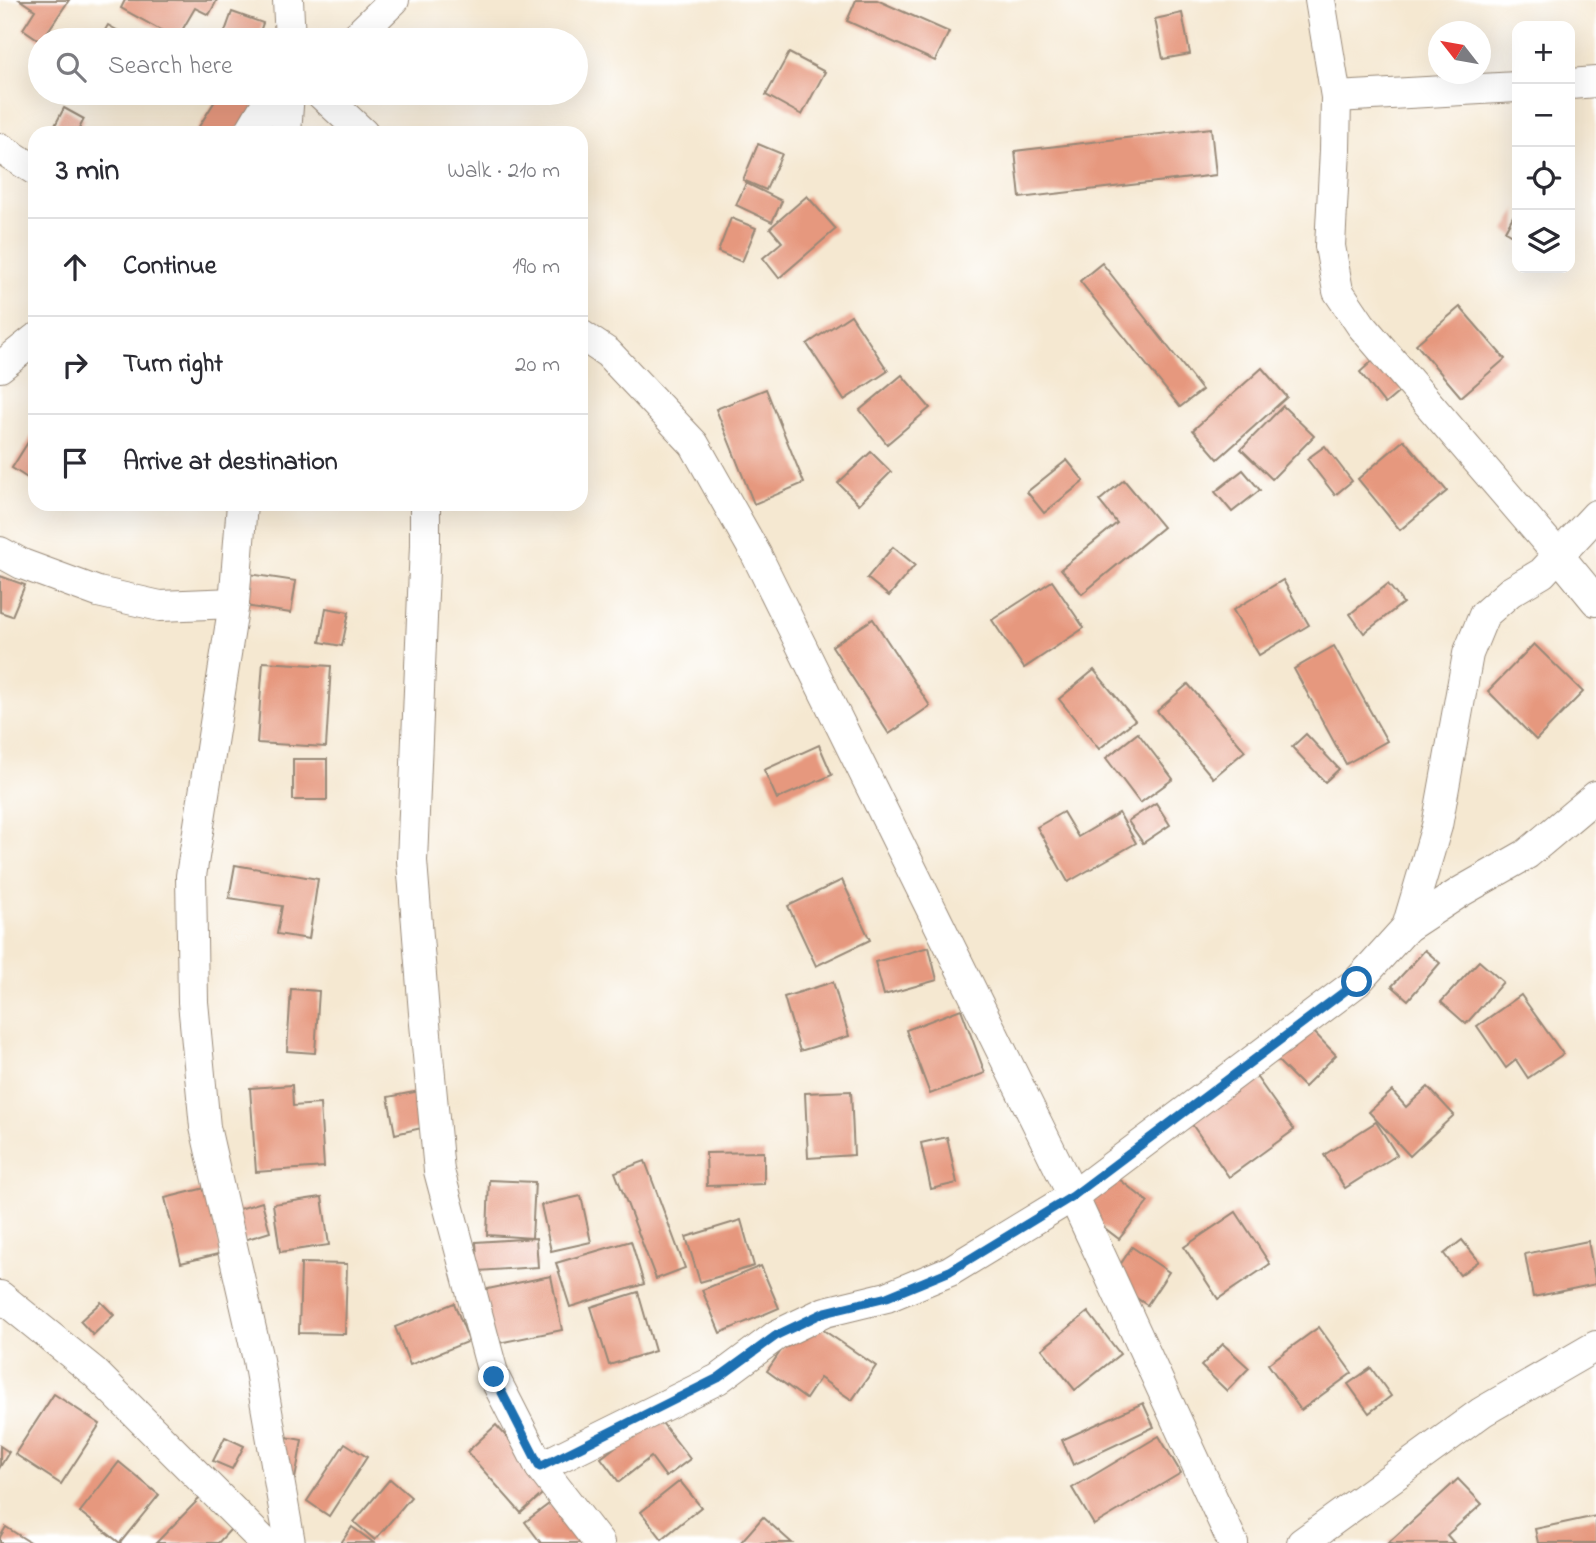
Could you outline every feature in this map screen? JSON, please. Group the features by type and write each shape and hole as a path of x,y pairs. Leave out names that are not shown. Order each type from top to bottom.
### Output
{"street":[{"path":"288,0 289,28"},
{"path":"366,28 394,0"},
{"path":"1320,0 1336,97 1330,246 1338,291 1361,325 1596,601"},
{"path":"1575,84 1596,82"},
{"path":"1336,97 1512,87"},
{"path":"253,126 266,105"},
{"path":"287,126 288,105"},
{"path":"333,105 355,126"},
{"path":"0,148 28,166"},
{"path":"588,340 608,353 694,444 756,554 1073,1196 1233,1543"},
{"path":"0,367 28,345"},
{"path":"241,511 234,603 191,876 193,1002 205,1127 258,1360 290,1543"},
{"path":"425,511 412,860 439,1171 494,1377 540,1467 599,1543"},
{"path":"1407,927 1437,826 1468,654 1484,615 1510,592 1542,573 1596,515"},
{"path":"0,552 22,564 98,592 160,606 234,603"},
{"path":"540,1467 718,1378 777,1335 825,1312 887,1297 950,1271 1073,1196 1357,982 1407,927 1462,891 1527,854 1596,796"},
{"path":"0,1296 94,1372 265,1543"},
{"path":"1302,1543 1482,1412 1596,1346"}],"building":[{"path":"20,0 69,0 50,28 28,28 28,32 23,29 35,10"},
{"path":"125,0 217,0 209,15 195,8 183,28 157,28 121,8"},
{"path":"856,0 877,0 949,32 935,61 847,21"},
{"path":"232,12 263,23 261,28 226,28"},
{"path":"1182,13 1190,54 1163,59 1155,19"},
{"path":"789,53 825,72 802,115 766,95"},
{"path":"212,105 256,105 243,126 199,126"},
{"path":"64,108 84,119 80,126 55,126"},
{"path":"1211,128 1216,175 1020,198 1015,151"},
{"path":"758,144 782,154 766,190 743,180"},
{"path":"746,183 782,201 772,222 736,205"},
{"path":"807,196 836,229 779,278 763,258 782,242 770,228"},
{"path":"731,218 756,228 742,262 718,252"},
{"path":"1512,218 1512,235 1505,231"},
{"path":"1102,263 1202,390 1180,407 1080,281"},
{"path":"1460,307 1505,359 1461,397 1416,344"},
{"path":"851,315 888,371 844,400 807,344"},
{"path":"1379,355 1405,387 1385,404 1360,372"},
{"path":"1262,368 1287,397 1218,459 1193,430"},
{"path":"902,375 930,408 887,444 860,410"},
{"path":"766,389 804,483 754,504 716,409"},
{"path":"1283,406 1314,436 1272,479 1241,449"},
{"path":"1404,440 1447,491 1400,530 1358,479"},
{"path":"28,442 28,478 12,468"},
{"path":"1325,446 1352,481 1335,495 1307,459"},
{"path":"871,452 891,472 859,504 838,483"},
{"path":"1067,460 1084,481 1044,513 1027,492"},
{"path":"1243,470 1260,490 1232,512 1215,492"},
{"path":"1124,480 1163,527 1082,594 1061,569 1117,523 1099,501"},
{"path":"893,547 915,565 889,596 867,578"},
{"path":"249,574 296,581 291,613 245,606"},
{"path":"0,576 25,585 12,616 0,612"},
{"path":"1283,580 1309,625 1259,655 1233,610"},
{"path":"1052,581 1084,628 1024,668 992,620"},
{"path":"1388,584 1403,603 1364,633 1350,614"},
{"path":"326,608 349,612 342,646 320,642"},
{"path":"873,619 930,706 889,734 832,646"},
{"path":"1534,644 1583,692 1536,740 1488,691"},
{"path":"1334,646 1387,741 1346,764 1294,669"},
{"path":"263,662 331,666 326,747 257,743"},
{"path":"1094,670 1135,720 1099,749 1059,699"},
{"path":"1188,684 1245,751 1213,778 1157,711"},
{"path":"1138,733 1173,779 1140,803 1106,758"},
{"path":"1306,734 1339,769 1325,782 1292,747"},
{"path":"819,745 832,775 777,799 764,770"},
{"path":"293,759 327,759 327,800 293,800"},
{"path":"1156,803 1170,825 1143,843 1128,821"},
{"path":"1063,812 1078,837 1119,813 1136,843 1068,882 1037,827"},
{"path":"235,865 318,879 309,939 277,934 282,906 229,898"},
{"path":"842,880 870,940 816,966 788,906"},
{"path":"929,947 937,980 884,995 875,962"},
{"path":"1425,950 1440,963 1408,1000 1392,986"},
{"path":"1479,961 1503,982 1466,1024 1441,1002"},
{"path":"833,982 849,1036 800,1051 784,997"},
{"path":"291,989 319,991 315,1053 287,1051"},
{"path":"1521,995 1563,1054 1528,1078 1516,1060 1506,1068 1477,1026"},
{"path":"961,1009 985,1073 930,1094 906,1030"},
{"path":"1310,1028 1336,1055 1304,1087 1277,1060"},
{"path":"1255,1075 1294,1130 1229,1177 1191,1123"},
{"path":"292,1085 293,1106 320,1104 324,1167 256,1172 250,1088"},
{"path":"1428,1087 1454,1115 1410,1156 1369,1112 1392,1091 1406,1107"},
{"path":"420,1091 426,1127 395,1134 388,1097"},
{"path":"851,1091 854,1155 808,1158 805,1093"},
{"path":"1376,1122 1397,1155 1345,1188 1324,1155"},
{"path":"947,1137 957,1183 931,1189 921,1143"},
{"path":"764,1152 764,1184 707,1186 706,1153"},
{"path":"645,1161 685,1268 656,1279 615,1172"},
{"path":"1110,1172 1148,1202 1119,1239 1081,1210"},
{"path":"489,1180 535,1182 532,1238 487,1235"},
{"path":"205,1188 222,1253 181,1263 165,1198"},
{"path":"581,1196 591,1242 551,1251 541,1205"},
{"path":"322,1197 329,1245 280,1252 273,1204"},
{"path":"262,1202 270,1232 241,1241 233,1211"},
{"path":"1236,1212 1270,1264 1218,1299 1184,1247"},
{"path":"741,1220 754,1266 700,1282 686,1237"},
{"path":"536,1238 538,1267 478,1271 476,1242"},
{"path":"1462,1240 1479,1261 1460,1275 1444,1254"},
{"path":"631,1241 644,1284 570,1307 556,1263"},
{"path":"1588,1241 1596,1284 1533,1297 1525,1254"},
{"path":"1132,1247 1169,1272 1147,1305 1110,1280"},
{"path":"301,1263 347,1264 345,1334 299,1333"},
{"path":"761,1266 779,1308 720,1333 702,1290"},
{"path":"551,1276 562,1330 494,1344 483,1290"},
{"path":"638,1292 655,1351 609,1365 591,1307"},
{"path":"101,1302 114,1315 93,1335 80,1321"},
{"path":"454,1303 469,1341 410,1365 395,1327"},
{"path":"1088,1312 1120,1354 1075,1390 1042,1349"},
{"path":"804,1317 876,1366 852,1400 820,1378 806,1399 767,1371"},
{"path":"1319,1327 1352,1373 1301,1410 1268,1364"},
{"path":"1223,1344 1249,1368 1227,1391 1201,1366"},
{"path":"1371,1368 1391,1396 1369,1413 1348,1384"},
{"path":"54,1394 100,1424 61,1484 15,1454"},
{"path":"1143,1403 1154,1427 1073,1465 1062,1440"},
{"path":"656,1415 690,1459 666,1477 651,1457 619,1482 601,1458"},
{"path":"496,1425 551,1486 521,1513 467,1452"},
{"path":"281,1436 302,1440 295,1479 273,1475"},
{"path":"1159,1436 1181,1473 1094,1525 1072,1488"},
{"path":"225,1437 244,1446 232,1469 213,1461"},
{"path":"345,1443 367,1457 329,1516 307,1501"},
{"path":"0,1446 9,1452 0,1467"},
{"path":"119,1462 159,1495 120,1543 80,1512"},
{"path":"390,1479 411,1497 375,1540 354,1522"},
{"path":"1458,1479 1482,1504 1447,1535 1454,1543 1388,1543"},
{"path":"680,1481 701,1507 662,1539 641,1512"},
{"path":"200,1498 231,1529 218,1543 156,1543"},
{"path":"553,1501 584,1543 541,1543 525,1522"},
{"path":"1596,1516 1596,1543 1538,1543 1535,1529"},
{"path":"763,1517 792,1543 740,1543"},
{"path":"6,1527 31,1543 0,1543 0,1537"},
{"path":"352,1527 374,1543 341,1543"}],"route":[{"path":"494,1377 540,1467 718,1378 777,1335 825,1312 887,1297 950,1271 1073,1196 1357,982"}]}
